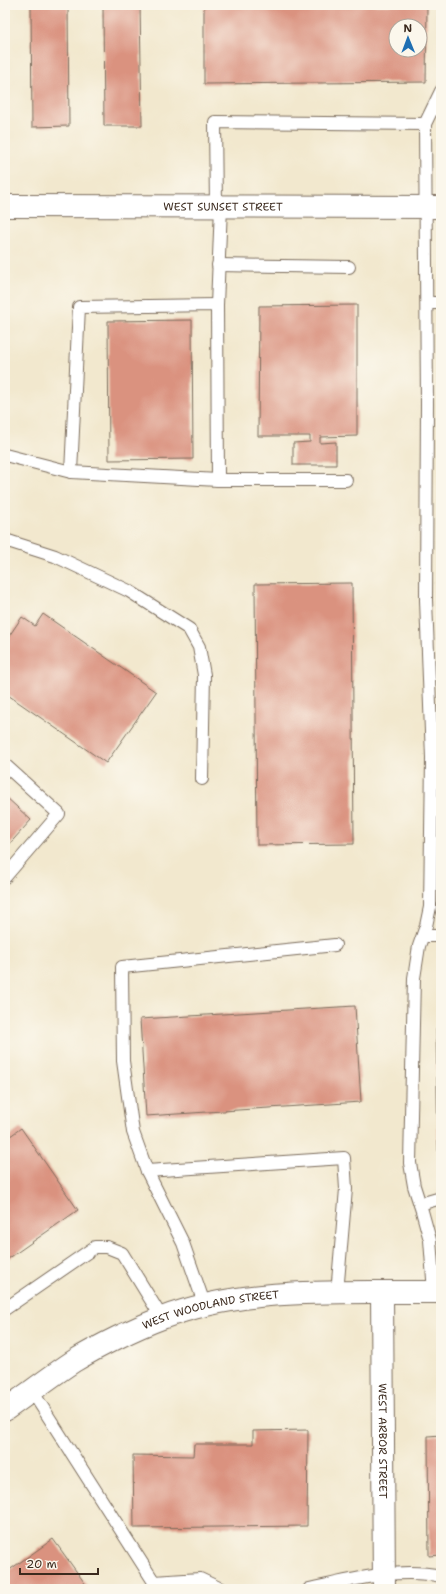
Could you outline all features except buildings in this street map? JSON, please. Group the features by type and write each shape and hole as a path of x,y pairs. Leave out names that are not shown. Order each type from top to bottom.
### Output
{"street":[{"name":"WEST SUNSET STREET","path":"5,206 433,207"},
{"name":"WEST WOODLAND STREET","path":"5,1410 75,1361 119,1338 162,1318 205,1306 256,1296 382,1292 437,1292"},
{"name":"WEST ARBOR STREET","path":"382,1292 384,1582"}],"lane":[{"path":"437,1292 430,1240 414,1186 410,1163 414,978 422,936 430,907 432,758 426,600 427,303 433,207 425,124 441,91"},
{"path":"218,480 218,207 215,122 425,124"},
{"path":"218,265 349,267"},
{"path":"427,303 441,303"},
{"path":"71,472 79,307 217,305"},
{"path":"5,456 71,472 218,480 346,480"},
{"path":"5,540 55,556 129,591 189,630 199,647 204,675 202,779"},
{"path":"5,764 59,814 5,877"},
{"path":"422,936 441,936"},
{"path":"205,1306 183,1243 147,1171 133,1132 123,1061 122,967 335,945"},
{"path":"147,1171 344,1158 346,1189 337,1293"},
{"path":"420,1204 441,1198"},
{"path":"5,1309 94,1247 107,1247 122,1253 162,1318"},
{"path":"32,1390 154,1582 200,1580 221,1589"},
{"path":"309,1589 384,1582 431,1574 441,1576"}]}
